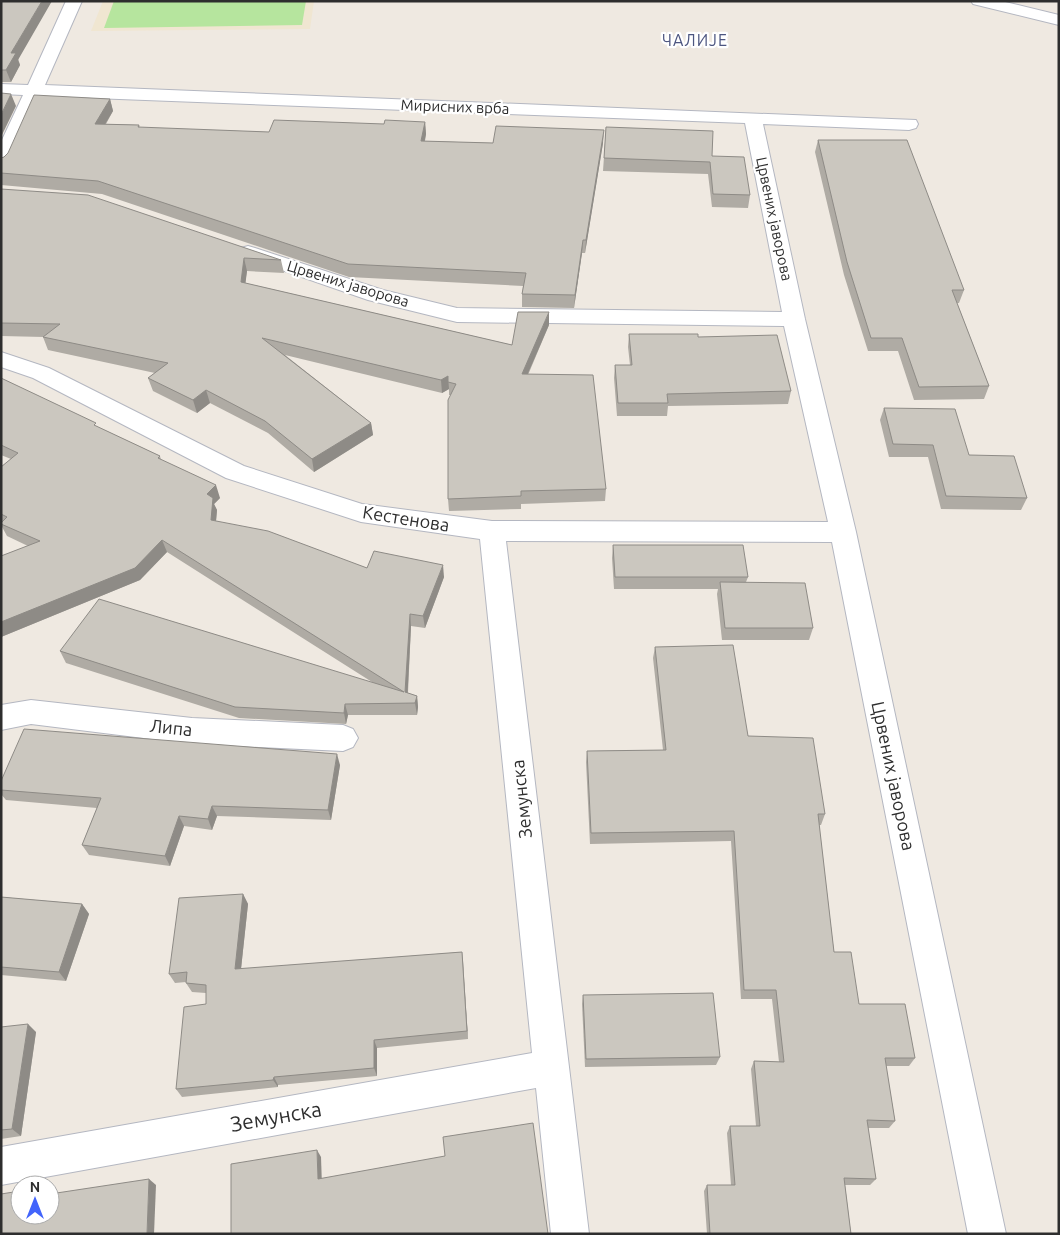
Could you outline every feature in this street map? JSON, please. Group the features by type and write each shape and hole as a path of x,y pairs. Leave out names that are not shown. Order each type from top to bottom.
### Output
{"street":[{"path":"1,164 36,91 74,1"},
{"path":"979,1 1059,20"},
{"name":"Мирисних врба","path":"1,89 909,124"},
{"name":"Црвених јаворова","path":"753,119 794,319 843,532 987,1234"},
{"name":"Црвених јаворова","path":"226,244 376,296 457,314 794,319"},
{"name":"Кестенова","path":"1,359 41,373 235,472 361,513 492,531 843,532"},
{"name":"Земунска","path":"492,531 570,1234"},
{"name":"Липа","path":"1,718 7,715 31,712 192,731 343,738"},
{"name":"Земунска","path":"1,1166 552,1067"}],"shaded area":[{"path":"103,1 314,1 310,29 91,31"}],"green space":[{"path":"114,1 306,1 302,25 104,28"}],"building":[{"path":"1,1 42,1 11,53 16,53 6,70 1,70"},
{"path":"1,93 11,94 1,115"},
{"path":"34,95 110,99 95,124 139,125 138,127 269,132 274,120 384,124 385,120 425,122 421,141 493,143 496,126 604,130 586,240 583,240 575,295 522,294 526,273 348,264 98,181 1,173 1,158 8,153"},
{"path":"606,127 713,131 712,156 744,157 750,195 713,194 710,162 604,158"},
{"path":"818,140 907,140 964,290 952,290 989,386 919,387 902,338 871,338 847,262"},
{"path":"1,189 88,195 281,260 244,258 241,282 512,345 518,312 549,312 522,374 593,375 606,489 521,491 521,496 448,499 448,400 456,384 448,382 448,376 441,380 262,338 371,423 312,459 265,421 206,390 193,400 148,378 168,363 43,337 60,324 1,323"},
{"path":"629,334 698,334 698,337 777,335 791,391 667,394 668,403 618,403 615,365 632,365"},
{"path":"1,378 96,423 94,425 216,485 207,494 213,498 211,520 268,531 367,568 374,551 443,565 423,616 410,614 405,692 417,696 415,703 345,704 344,713 235,707 60,651 99,599 404,692 162,540 135,568 1,622 1,556 40,541 1,524 7,517 1,514 1,467 18,453 1,445"},
{"path":"884,408 955,409 969,455 1014,456 1027,498 946,496 933,445 893,444"},
{"path":"613,545 743,545 748,577 615,577"},
{"path":"720,582 805,583 813,628 725,628"},
{"path":"733,645 748,736 813,738 825,814 818,814 834,952 851,952 859,1004 905,1004 915,1058 885,1058 895,1121 867,1120 876,1179 844,1178 851,1234 710,1234 707,1185 735,1185 730,1126 760,1126 754,1061 784,1062 776,990 744,990 734,831 591,833 587,751 666,750 655,647"},
{"path":"24,729 337,754 328,810 212,806 208,819 179,816 165,856 82,845 101,798 1,790 1,781"},
{"path":"243,894 235,969 462,952 467,1031 374,1040 374,1068 274,1077 273,1080 176,1089 184,1007 206,1004 206,985 186,983 187,972 169,974 179,898"},
{"path":"1,897 82,904 59,972 1,967"},
{"path":"713,993 720,1057 586,1059 583,995"},
{"path":"28,1024 12,1129 1,1130 1,1027"},
{"path":"533,1123 548,1234 231,1234 231,1164 317,1150 318,1179 445,1156 443,1137"},
{"path":"149,1179 147,1234 1,1234 1,1194 10,1193 10,1225 60,1225 60,1192"}],"district":[{"name":"ЧАЛИЈЕ","path":"695,40"}]}
